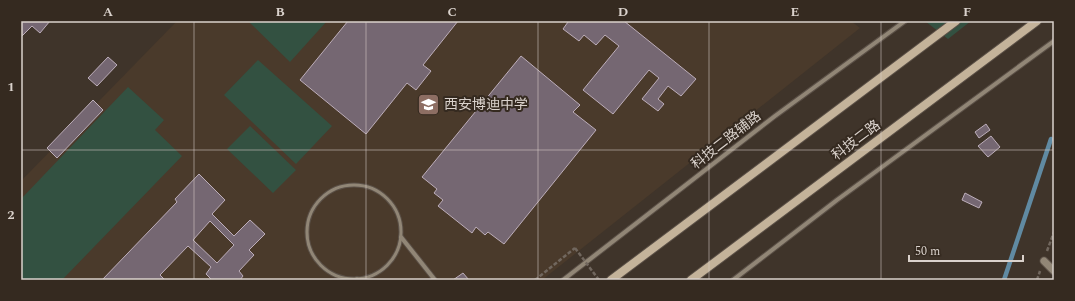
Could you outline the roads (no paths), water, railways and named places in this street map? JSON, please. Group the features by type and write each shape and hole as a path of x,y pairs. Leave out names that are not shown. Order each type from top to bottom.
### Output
{"main road":[{"path":"610,280 956,21"},
{"name":"科技二路","path":"691,280 1037,21"}],"street":[{"name":"科技二路辅路","path":"563,280 776,116 905,21"},
{"path":"733,280 837,200 1054,41"},
{"path":"401,238 435,280"},
{"path":"1044,261 1054,271"}],"lane":[{"path":"352,185 368,187 383,194 394,206 400,221 401,238 396,253 386,266 373,275 357,280 342,278 328,272 317,262 310,250 306,235 308,220 314,207 323,196 336,188 352,185"}],"waterway":[{"path":"1004,280 1051,139"}],"place":[{"name":"西安博迪中学","path":"429,104"}]}
